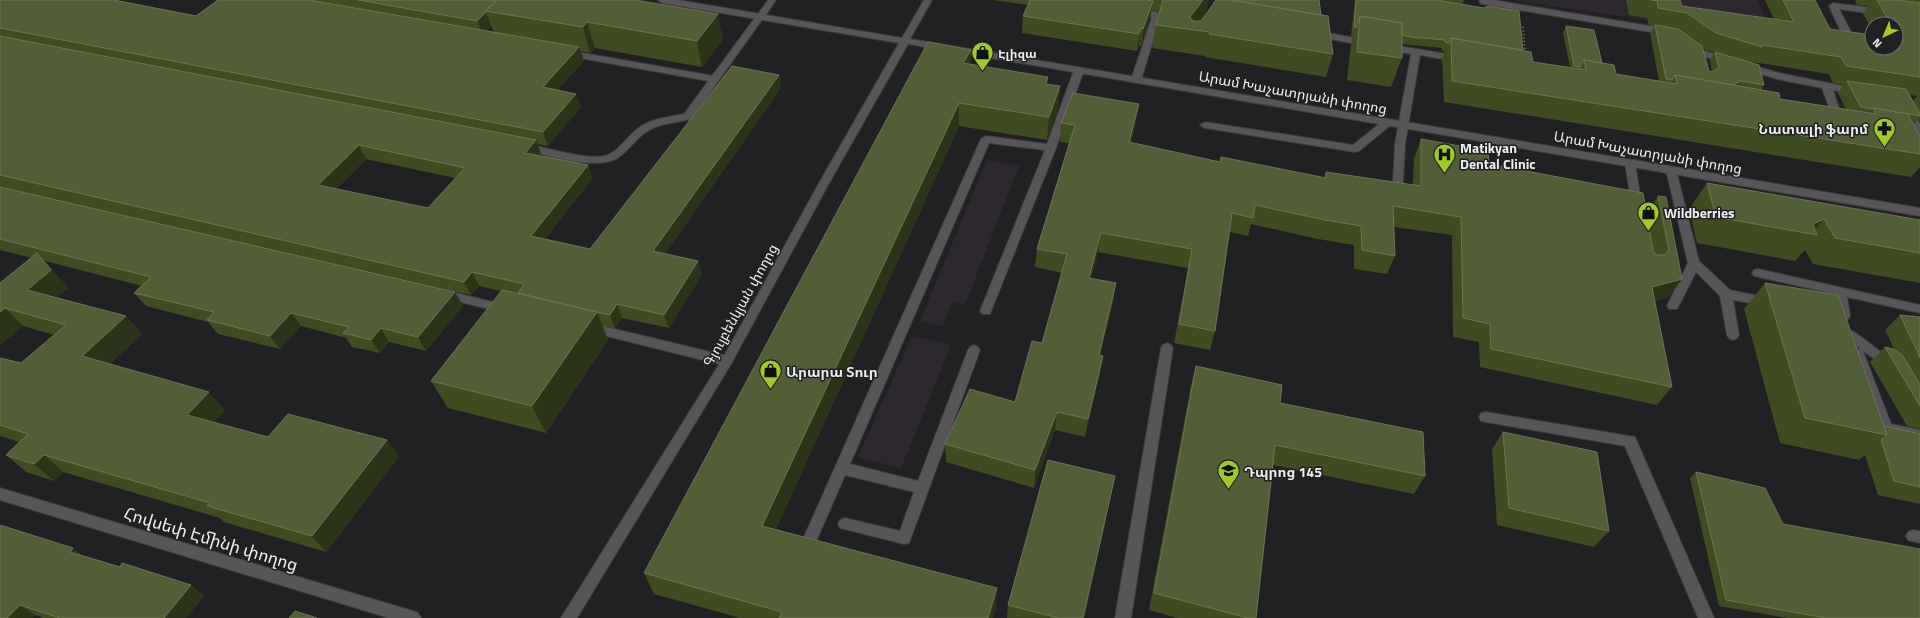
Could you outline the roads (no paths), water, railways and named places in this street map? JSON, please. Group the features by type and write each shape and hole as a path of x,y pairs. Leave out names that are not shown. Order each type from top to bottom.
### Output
{"street":[{"name":"Արամ Խաչատրյանի փողոց","path":"662,0 1920,212"},
{"path":"515,144 594,159 606,159 616,154 636,134 651,125 687,116 772,0"},
{"name":"Գյուլբենկյան փողոց","path":"569,618 727,361 823,185 928,0"},
{"path":"1481,12 1483,0 1680,36 1703,57 1777,76 1827,87 1871,94"},
{"path":"1846,32 1833,6 1888,13"},
{"path":"1126,10 1157,15 1136,80"},
{"path":"1309,33 1468,60"},
{"path":"554,51 714,79"},
{"path":"1398,183 1400,144 1416,52"},
{"path":"986,310 1051,148 1080,70"},
{"path":"1812,107 1835,111 1827,87"},
{"path":"1907,99 1917,135"},
{"path":"1205,125 1354,149 1388,122"},
{"path":"807,546 986,139 1051,148"},
{"path":"1630,163 1640,220"},
{"path":"1671,170 1694,263 1726,294 1778,304"},
{"path":"1673,306 1694,263"},
{"path":"1758,273 1920,310"},
{"path":"1840,291 1844,316 1886,428 1920,435"},
{"path":"435,293 513,310"},
{"path":"1726,294 1733,335"},
{"path":"1829,314 1844,316"},
{"path":"575,325 727,361"},
{"path":"1852,336 1893,367 1897,374"},
{"path":"1123,618 1167,348"},
{"path":"845,524 904,538 974,350"},
{"path":"1486,417 1630,441 1706,618"},
{"path":"841,468 922,488"},
{"name":"Հովսեփ Էմինի փողոց","path":"0,494 412,618"}],"place":[{"name":"Էլիզա","path":"982,72"},
{"name":"Նատալի ֆարմ","path":"1884,148"},
{"name":"Matikyan Dental Clinic","path":"1445,174"},
{"name":"Wildberries","path":"1649,232"},
{"name":"Արարա Տուր","path":"771,390"},
{"name":"Դպրոց 145","path":"1229,490"}]}
